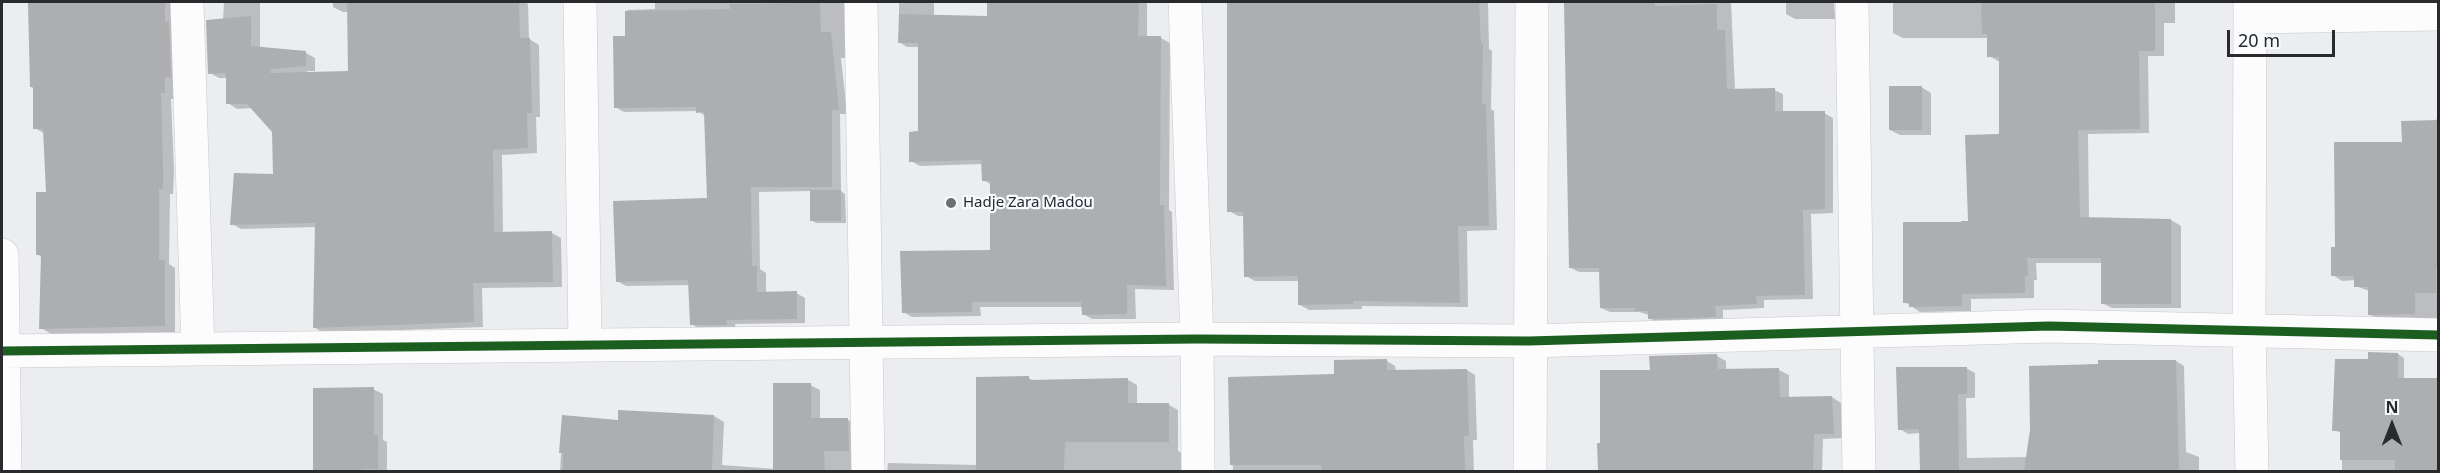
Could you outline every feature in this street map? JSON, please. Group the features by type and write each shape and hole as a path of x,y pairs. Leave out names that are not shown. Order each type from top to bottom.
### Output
{"street":[{"path":"187,2 198,349"},
{"path":"580,2 585,345"},
{"path":"861,2 868,471"},
{"path":"1185,2 1197,339 1198,471"},
{"path":"1530,471 1532,2"},
{"path":"1852,2 1859,471"},
{"path":"2252,471 2249,330 2250,9 2439,14"},
{"path":"2,255 5,471"},
{"path":"3,351 1197,339 1529,341 2049,326 2439,335"}],"building":[{"path":"28,2 165,2 165,22 169,22 171,77 165,77 165,93 161,93 163,189 159,189 159,260 165,260 165,326 39,329 41,255 36,255 36,192 46,192 43,129 33,129"},
{"path":"347,2 519,2 520,38 530,38 532,113 527,113 528,148 493,150 494,232 552,231 553,282 473,283 474,322 313,328 315,223 230,225 234,173 273,174 272,132 247,104 226,104 226,73 208,74 206,20 251,16 251,46 306,51 306,66 272,69 270,73 348,71"},
{"path":"987,2 1139,2 1138,36 1161,36 1160,205 1164,205 1166,286 1127,285 1127,314 1082,315 1081,302 972,302 972,312 902,313 900,251 990,250 990,181 982,181 981,160 909,162 909,132 918,131 918,43 898,43 899,14 987,16"},
{"path":"1227,2 1479,2 1481,44 1483,44 1482,104 1486,104 1489,226 1458,226 1460,303 1353,301 1353,304 1298,305 1298,276 1244,277 1243,212 1227,212"},
{"path":"1564,2 1655,2 1655,6 1717,4 1717,30 1725,30 1727,89 1775,88 1775,111 1825,111 1825,209 1803,210 1805,295 1756,296 1757,304 1715,306 1716,317 1648,319 1648,311 1635,311 1635,308 1600,308 1599,268 1569,268"},
{"path":"1981,2 2155,2 2155,51 2139,51 2140,129 2078,130 2080,217 2171,219 2171,304 2101,304 2101,258 2027,258 2028,276 2025,276 2025,293 1962,294 1962,306 1909,307 1909,303 1903,303 1903,222 1968,221 1965,135 1999,134 1999,57 1987,57 1987,34 1982,34"},
{"path":"820,3 821,32 831,32 839,110 832,110 832,187 751,187 752,266 757,266 757,292 797,291 797,319 727,320 727,325 690,325 688,280 616,282 613,201 707,198 704,112 696,113 696,107 614,108 613,36 625,36 625,11 730,9 730,4"},
{"path":"1889,86 1922,86 1922,130 1889,130"},
{"path":"2439,120 2439,268 2436,268 2436,293 2415,293 2415,314 2368,315 2368,287 2354,287 2354,276 2331,276 2331,247 2335,247 2334,142 2402,142 2401,121"},
{"path":"810,190 841,190 841,221 810,221"},
{"path":"2368,352 2398,353 2398,378 2437,378 2439,471 2395,471 2395,460 2340,460 2340,431 2332,431 2335,359 2368,359"},
{"path":"1717,354 1718,369 1779,368 1780,397 1832,396 1834,434 1814,434 1813,471 1598,471 1600,370 1650,370 1649,356"},
{"path":"1387,359 1387,370 1467,369 1469,436 1464,436 1465,471 1322,471 1321,465 1230,465 1228,377 1334,374 1334,360"},
{"path":"2098,360 2176,360 2179,471 2024,471 2030,430 2029,366 2098,364"},
{"path":"1896,367 1967,367 1967,394 1958,394 1959,471 1920,471 1919,429 1898,430"},
{"path":"1029,376 1029,380 1128,378 1128,403 1169,403 1169,442 1065,442 1064,471 976,471 976,377"},
{"path":"773,383 811,383 811,418 848,418 849,451 824,451 825,471 773,471"},
{"path":"374,387 374,435 378,435 378,469 313,471 313,388"},
{"path":"618,410 714,415 712,471 563,471 563,453 559,453 562,415 618,420"}],"cycle path":[{"path":"2,351 1197,339 1529,341 2049,326 2438,335"}],"place":[{"name":"Hadje Zara Madou","path":"951,203"}]}
